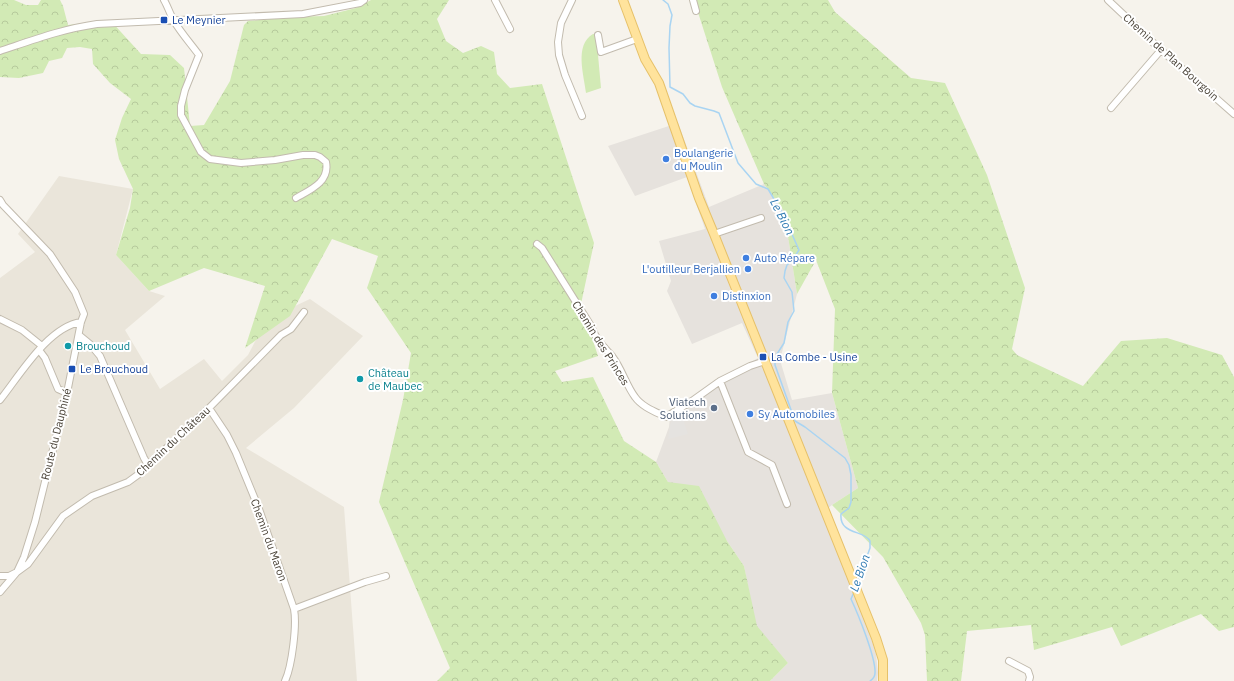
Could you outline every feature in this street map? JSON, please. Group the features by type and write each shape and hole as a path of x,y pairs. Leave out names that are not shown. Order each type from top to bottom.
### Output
{"main road":[{"path":"623,0 645,59 660,83 699,198 876,638 883,660 883,681"}],"street":[{"path":"164,0 169,8 173,20 199,55 185,90 181,106 181,115 201,152 210,159 241,163 275,160 302,155 315,155 320,157 326,162 326,174 324,178 310,190 296,198"},
{"path":"0,51 75,27 97,24 303,14 360,3 364,0"},
{"path":"495,0 510,29"},
{"path":"572,0 561,23 558,42 559,55 565,75 582,116"},
{"path":"693,0 696,11"},
{"name":"Chemin de Plan Bourgoin","path":"1108,0 1161,50 1234,114"},
{"path":"598,35 601,52 637,39"},
{"path":"1111,108 1161,50"},
{"name":"Route du Dauphiné","path":"0,200 50,254 74,292 84,314 67,393 35,522 24,557 17,572 0,592"},
{"path":"714,234 761,218"},
{"name":"Chemin des Princes","path":"537,244 542,248 594,333 603,346 612,355 635,398 642,404 666,417 720,381 750,366 765,361"},
{"name":"Chemin du Château","path":"17,572 28,564 63,516 92,496 128,482 139,474 209,408 281,335 291,329 304,312"},
{"path":"0,319 22,330 41,348 58,389 67,393"},
{"path":"0,400 41,348 58,332 75,323 82,322"},
{"path":"79,335 90,344 100,356 148,465"},
{"path":"720,381 748,452 772,465 786,504"},
{"name":"Chemin du Maron","path":"209,408 227,435 236,453 294,609 294,637 285,681"},
{"path":"0,576 9,576 17,572"},
{"path":"294,609 365,582 386,576"},
{"path":"1009,661 1028,671 1030,677 1029,681"}],"shaded area":[{"path":"678,123 709,207 764,184 784,211 797,294 780,360 792,400 832,393 858,488 827,509 852,588 876,654 878,673 877,681 770,681 788,663 756,626 744,566 727,541 668,482 656,462 669,427 670,416 714,383 758,358 742,323 692,344 667,291 671,281 659,241 705,229 687,177 635,196 608,146"},
{"path":"59,176 133,189 116,255 149,291 165,296 125,330 160,389 204,359 222,381 248,355 267,319 310,299 363,336 294,408 246,448 344,507 357,681 0,681 0,278 35,252 18,234"},
{"path":"682,415 688,434 668,439 670,425 673,418"}],"green space":[{"path":"0,0 14,0 26,5 38,5 41,0 60,0 68,25 110,20 141,54 170,55 184,68 190,126 204,125 230,81 244,25 248,21 324,16 356,8 371,0 449,0 437,19 446,41 463,53 481,46 494,52 497,74 510,88 542,84 594,243 581,304 598,356 555,371 562,382 593,377 624,441 656,462 668,482 699,486 727,541 744,566 757,626 788,663 770,681 437,681 450,668 379,502 403,400 411,353 367,288 378,256 332,239 290,316 245,348 265,286 204,268 149,291 116,255 130,208 133,189 119,159 115,140 122,118 131,99 110,83 93,64 92,49 80,47 67,48 62,58 49,61 43,73 19,78 0,77"},
{"path":"694,0 828,0 835,12 911,78 945,83 987,175 1025,288 1012,349 1017,355 1083,386 1121,341 1167,338 1222,355 1234,377 1234,627 1219,631 1201,614 1121,646 1112,627 1034,650 1031,625 967,631 961,681 927,681 925,635 921,623 883,557 832,505 858,488 832,393 835,309 816,260 797,294 784,211 764,184 722,87"},
{"path":"593,34 596,34 601,54 598,55 601,88 586,93 582,69 582,53 587,39"}],"waterway":[{"name":"Le Bion","path":"663,0 668,4 672,15 669,48 670,87 683,94 690,103 695,106 719,113 738,163 756,184 768,189 783,214 799,250 792,261 787,265 785,271 784,278 792,292 794,311 788,322 784,343 777,354 775,365 795,421 845,458 849,465 851,475 851,502 849,508 841,514 841,521 848,529 863,535 870,541 870,548 857,584"},
{"name":"Le Bion","path":"854,592 851,599 866,636 875,666 875,676 870,681"}],"place":[{"name":"Le Meynier","path":"164,20"},
{"name":"Boulangerie du Moulin","path":"666,159"},
{"name":"Auto Répare","path":"746,258"},
{"name":"L'outilleur Berjallien","path":"748,269"},
{"name":"Distinxion","path":"714,296"},
{"name":"Brouchoud","path":"68,346"},
{"name":"La Combe - Usine","path":"763,357"},
{"name":"Le Brouchoud","path":"72,369"},
{"name":"Château de Maubec","path":"360,379"},
{"name":"Viatech Solutions","path":"714,408"},
{"name":"Sy Automobiles","path":"750,414"}]}
